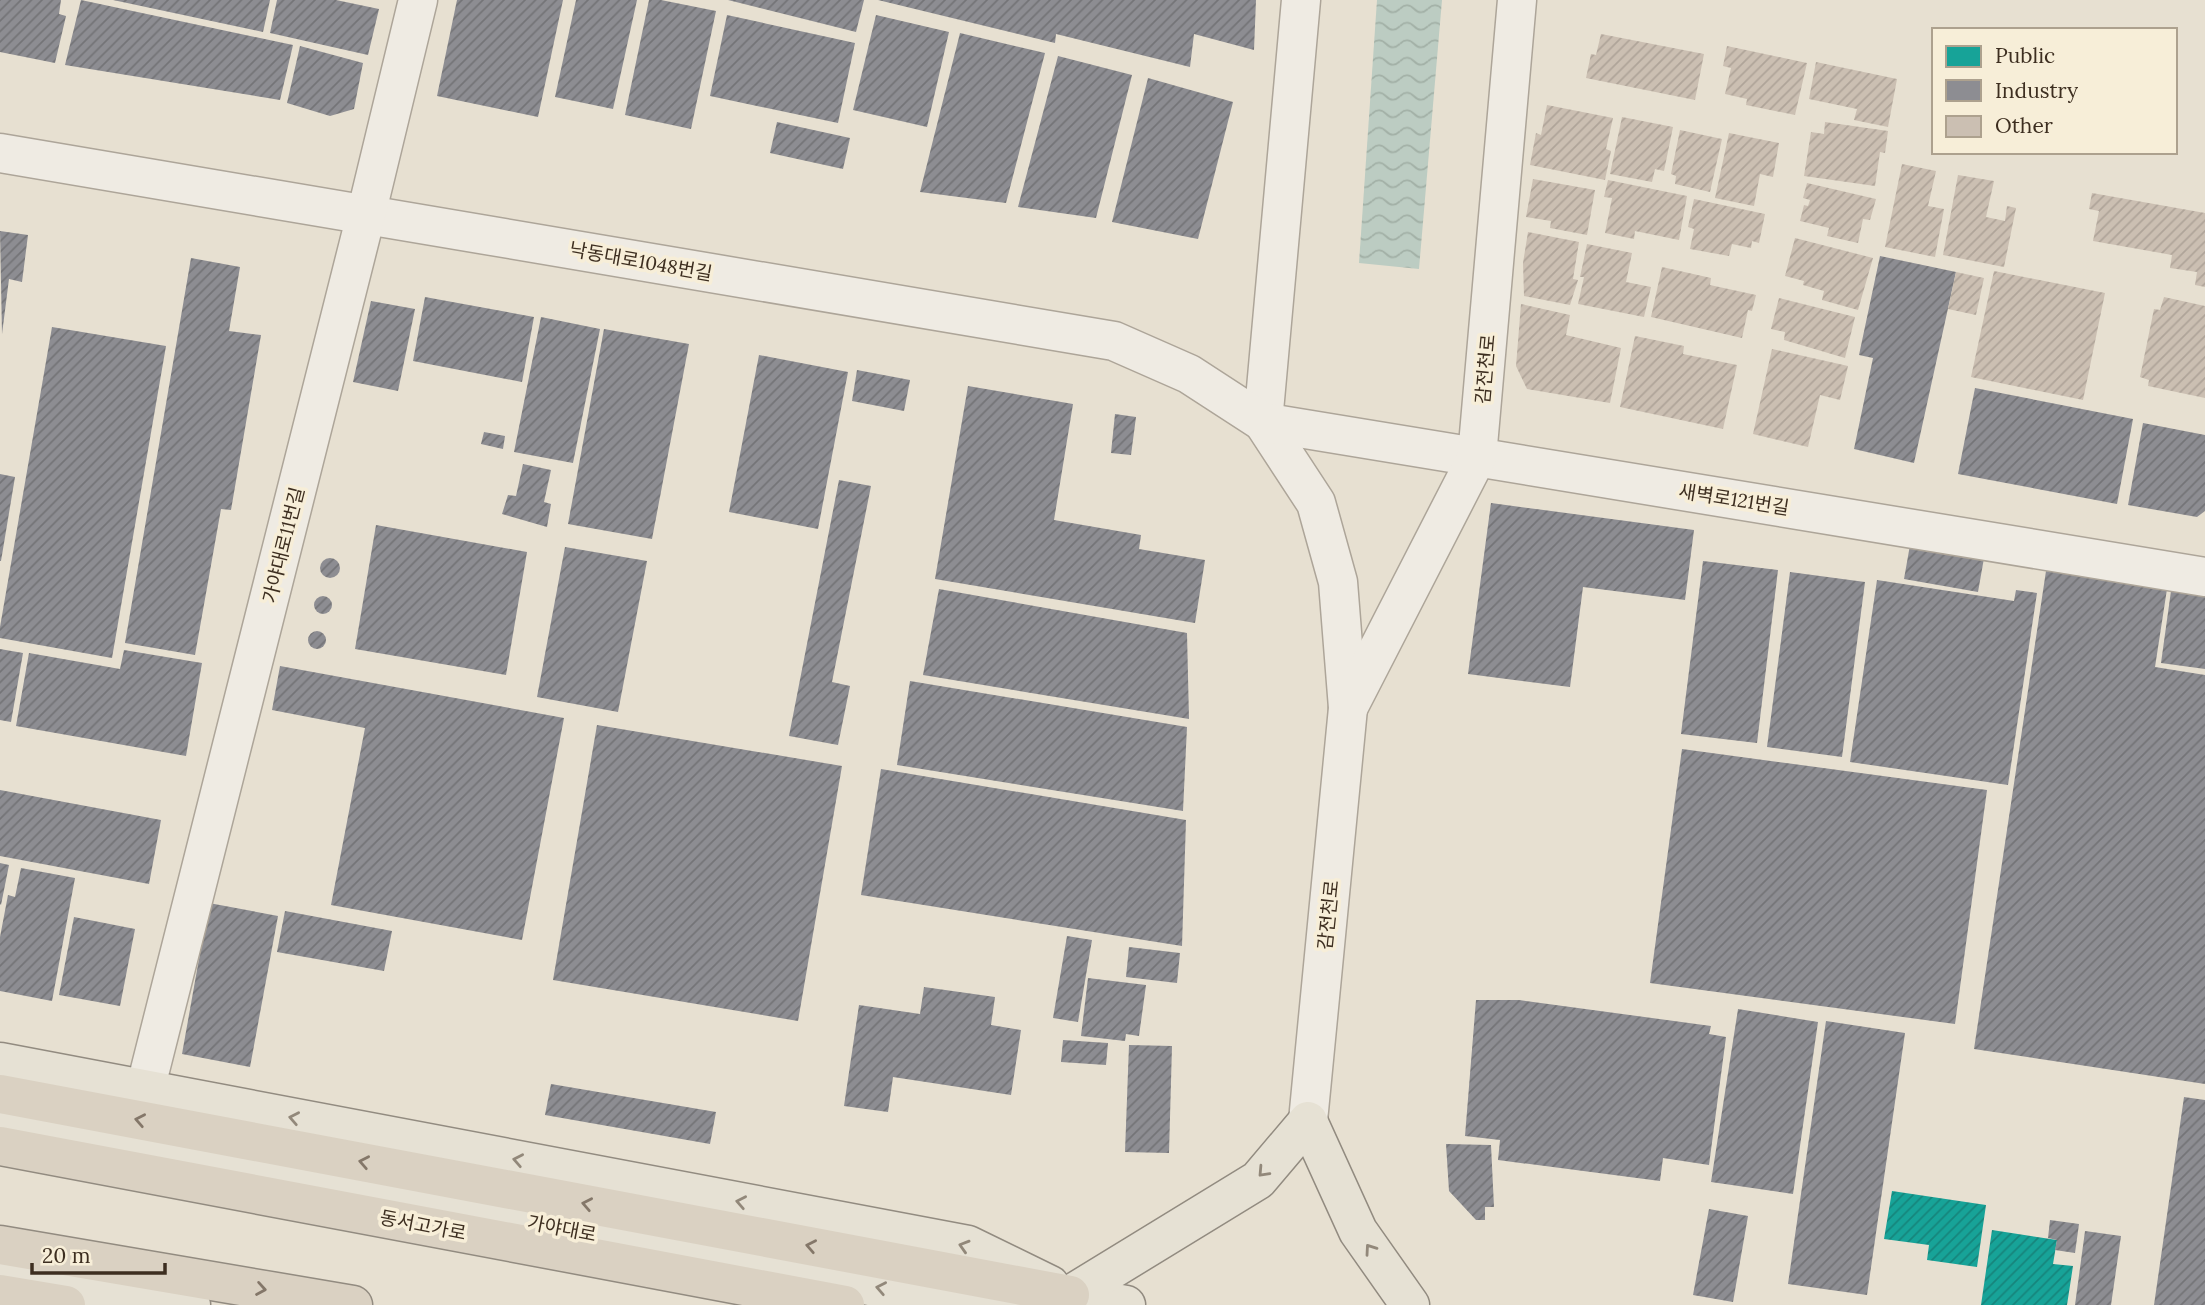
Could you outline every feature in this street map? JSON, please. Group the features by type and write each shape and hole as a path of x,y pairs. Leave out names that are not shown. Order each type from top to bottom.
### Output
{"highway":[{"path":"0,1094 1070,1295"},
{"name":"동서고가로","path":"0,1146 845,1305"},
{"path":"0,1245 353,1305"},
{"path":"0,1294 51,1302"}],"main road":[{"path":"0,1062 968,1245 1070,1295 1258,1180 1308,1121 1358,1231 1410,1305"},
{"name":"가야대로","path":"0,1122 959,1303 1070,1295 1126,1305"},
{"path":"0,1271 191,1305"}],"street":[{"name":"가야대로11번길","path":"145,1090 418,0"},
{"path":"1263,422 1301,0"},
{"name":"감전천로","path":"1348,708 1477,457 1517,0"},
{"name":"낙동대로1048번길","path":"0,153 1114,341 1189,374 1263,422"},
{"name":"새벽로121번길","path":"1263,422 2205,577"},
{"name":"감전천로","path":"1263,422 1316,503 1338,582 1348,708 1308,1121"}],"water":[{"path":"1377,0 1442,0 1419,269 1359,263"}],"building: Public":[{"path":"1892,1191 1986,1205 1977,1267 1927,1260 1929,1245 1884,1239"},
{"path":"1992,1230 2057,1240 2053,1264 2073,1266 2067,1305 1981,1305"}],"building: Industry":[{"path":"0,0 61,0 59,14 66,16 55,63 0,52"},
{"path":"81,0 293,45 280,100 65,65"},
{"path":"113,0 270,0 263,32"},
{"path":"277,0 336,0 379,9 368,55 270,33"},
{"path":"457,0 563,0 538,117 437,96"},
{"path":"576,0 637,0 613,109 555,97"},
{"path":"649,0 716,11 691,129 625,115"},
{"path":"728,0 864,0 856,32"},
{"path":"878,0 1256,0 1254,50 1194,34 1190,67 1056,34 1055,43"},
{"path":"727,15 855,43 838,123 710,96"},
{"path":"876,15 949,32 927,127 853,110"},
{"path":"960,33 1045,53 1006,203 920,192"},
{"path":"300,46 363,63 354,109 330,116 287,103"},
{"path":"1058,56 1132,75 1096,218 1018,207"},
{"path":"1148,78 1233,102 1198,239 1112,222"},
{"path":"777,122 850,138 843,169 770,153"},
{"path":"0,231 28,235 22,282 9,279 2,334"},
{"path":"1880,256 1956,272 1914,463 1854,449 1873,358 1859,355"},
{"path":"191,258 240,267 229,331 261,335 231,510 221,509 195,655 125,643"},
{"path":"425,297 534,317 522,382 413,361"},
{"path":"371,301 415,309 398,391 353,382"},
{"path":"541,317 600,329 573,463 514,452"},
{"path":"52,327 166,346 112,658 0,638"},
{"path":"604,329 689,344 652,539 568,524"},
{"path":"759,355 848,372 818,529 729,512"},
{"path":"857,370 910,380 904,411 852,401"},
{"path":"968,386 1073,404 1054,520 1141,535 1139,549 1205,560 1195,623 935,579"},
{"path":"1975,388 2133,419 2117,504 1958,474"},
{"path":"1115,414 1136,417 1131,455 1111,453"},
{"path":"2143,423 2205,435 2205,511 2197,517 2128,505"},
{"path":"484,432 505,436 503,449 481,444"},
{"path":"523,464 551,470 544,502 551,504 547,527 502,514 508,495 516,496"},
{"path":"0,474 15,477 1,561 0,561"},
{"path":"839,480 871,486 832,682 850,686 838,745 789,736"},
{"path":"1491,503 1694,530 1685,600 1583,587 1570,687 1468,674"},
{"path":"376,525 527,552 506,675 355,649"},
{"path":"1910,545 1984,558 1978,592 1904,579"},
{"path":"565,547 647,561 618,712 537,697"},
{"path":"330,558 337,561 340,568 337,575 330,578 323,575 320,568 323,561"},
{"path":"1703,561 1778,570 1757,743 1681,734"},
{"path":"2046,571 2167,589 2155,667 2205,675 2205,1084 1974,1049"},
{"path":"1790,572 1865,582 1842,757 1767,747"},
{"path":"1877,580 2014,601 2016,590 2037,593 2008,785 1850,762"},
{"path":"939,589 1187,633 1189,719 923,675"},
{"path":"2171,591 2205,595 2205,669 2161,663"},
{"path":"323,596 329,599 332,605 329,611 323,614 317,611 314,605 317,599"},
{"path":"317,631 323,634 326,640 323,646 317,649 311,646 308,640 311,634"},
{"path":"0,649 23,653 11,722 0,720"},
{"path":"124,650 202,663 186,756 16,726 29,653 120,669"},
{"path":"280,666 564,718 522,940 331,905 365,728 272,710"},
{"path":"910,681 1187,727 1183,811 897,765"},
{"path":"597,725 842,766 798,1021 553,980"},
{"path":"1682,749 1987,790 1955,1024 1650,983"},
{"path":"881,769 1186,820 1182,946 861,895"},
{"path":"0,790 161,820 149,884 0,856"},
{"path":"0,863 9,865 1,905 0,904"},
{"path":"21,868 75,878 52,1001 0,991 0,937 8,895 15,897"},
{"path":"209,903 278,916 250,1067 182,1054"},
{"path":"285,911 392,931 384,971 277,952"},
{"path":"74,917 135,929 120,1006 59,995"},
{"path":"1067,936 1092,940 1078,1022 1053,1018"},
{"path":"1129,947 1180,953 1177,983 1126,977"},
{"path":"1088,978 1146,985 1139,1036 1126,1034 1125,1041 1081,1036"},
{"path":"924,987 995,997 991,1025 1021,1030 1011,1095 893,1077 888,1112 844,1106 859,1005 920,1014"},
{"path":"1476,1000 1519,1000 1711,1026 1709,1034 1726,1037 1709,1165 1663,1158 1660,1181 1498,1160 1500,1140 1465,1136"},
{"path":"1738,1009 1818,1022 1793,1194 1711,1182"},
{"path":"1826,1021 1905,1033 1867,1295 1788,1284"},
{"path":"1063,1040 1108,1043 1106,1065 1061,1062"},
{"path":"1129,1045 1172,1046 1169,1153 1125,1152"},
{"path":"551,1084 716,1112 710,1144 545,1115"},
{"path":"2184,1097 2205,1100 2205,1305 2154,1305"},
{"path":"1446,1144 1491,1145 1494,1207 1485,1207 1485,1220 1476,1220 1449,1191"},
{"path":"1709,1209 1748,1216 1733,1302 1693,1295"},
{"path":"2050,1220 2079,1224 2075,1253 2055,1250 2057,1240 2048,1238"},
{"path":"2085,1231 2121,1236 2111,1305 2075,1305"}],"building: Other":[{"path":"1601,34 1704,54 1695,100 1586,78 1591,54 1596,55"},
{"path":"1727,46 1807,63 1795,115 1746,105 1747,99 1725,94 1731,68 1723,66"},
{"path":"1816,62 1897,79 1888,127 1854,120 1857,109 1809,99"},
{"path":"1547,105 1613,118 1606,149 1611,151 1605,180 1530,165 1536,133 1541,135"},
{"path":"1622,117 1673,127 1664,171 1655,169 1652,182 1610,174"},
{"path":"1825,122 1888,131 1885,153 1880,152 1875,186 1804,176 1811,132 1824,134"},
{"path":"1680,130 1722,139 1710,192 1675,184 1676,176 1671,174"},
{"path":"1729,133 1779,143 1773,177 1760,174 1754,206 1715,198"},
{"path":"1902,164 1936,171 1928,206 1944,209 1935,257 1885,247"},
{"path":"1958,175 1994,181 1986,217 2005,221 2007,206 2016,208 2004,267 1943,255"},
{"path":"1533,179 1595,190 1587,235 1550,228 1551,221 1526,217"},
{"path":"1608,180 1687,196 1679,240 1635,231 1634,239 1605,233 1612,198 1604,197"},
{"path":"1807,183 1876,199 1870,220 1863,219 1858,243 1827,236 1829,228 1800,221 1804,205 1808,206 1810,200 1803,198"},
{"path":"2092,193 2205,213 2205,287 2195,285 2197,272 2170,268 2172,255 2093,241 2099,211 2089,209"},
{"path":"1694,199 1765,214 1759,243 1752,241 1751,248 1732,244 1729,256 1690,249 1694,229 1688,227"},
{"path":"1528,232 1579,242 1573,279 1578,280 1570,305 1524,296 1523,263"},
{"path":"1795,238 1873,258 1858,310 1822,300 1824,291 1803,285 1804,281 1785,276"},
{"path":"1587,244 1632,253 1626,282 1651,287 1644,317 1578,304"},
{"path":"1662,267 1711,278 1710,285 1756,295 1752,311 1748,310 1742,338 1651,317"},
{"path":"1994,271 2105,293 2083,400 1971,377"},
{"path":"1956,272 1984,278 1976,315 1948,309"},
{"path":"2164,297 2205,306 2205,398 2148,386 2149,380 2140,377 2154,309 2160,310"},
{"path":"1779,298 1855,317 1845,358 1784,340 1785,332 1771,329"},
{"path":"1521,304 1570,315 1566,335 1621,348 1610,403 1527,389 1516,366"},
{"path":"1635,336 1684,346 1683,354 1737,365 1723,429 1620,407"},
{"path":"1772,349 1848,366 1840,400 1820,395 1808,447 1753,434"}]}
